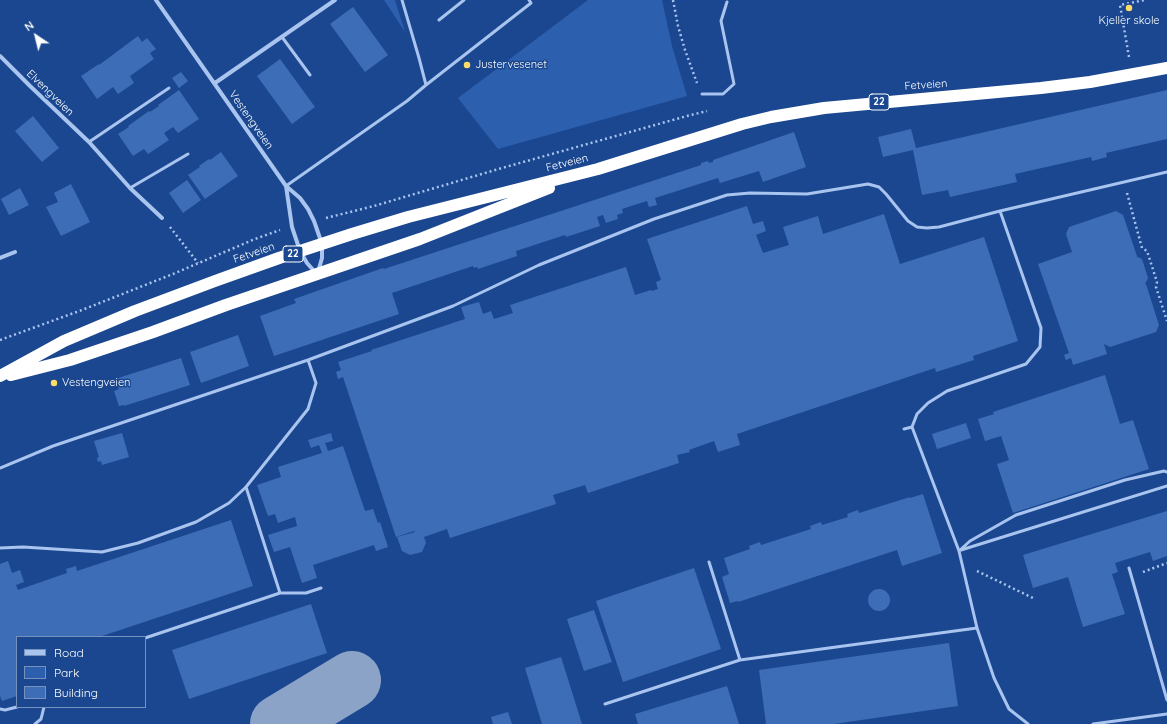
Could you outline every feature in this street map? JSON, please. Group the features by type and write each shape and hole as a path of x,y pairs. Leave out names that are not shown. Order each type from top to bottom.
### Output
{"highway":[{"name":"Fetveien","path":"0,376 64,341 134,311 300,251 408,217 598,169 742,124 771,117 824,108 1048,87 1090,82 1167,68"},
{"name":"Fetveien","path":"0,376 70,360 420,239 598,169"}],"street":[{"name":"Vestengveien","path":"156,0 286,186 300,198 308,209 322,244 322,258 317,274"},
{"name":"Vestengveien","path":"215,84 335,0"},
{"name":"Elvengveien","path":"0,56 89,142 130,188 162,218"},
{"name":"Vestengveien","path":"286,186 292,226 300,251 307,263 317,274"},
{"path":"0,258 15,252"}],"lane":[{"path":"402,0 426,85"},
{"path":"439,20 464,0"},
{"path":"286,186 407,101 531,3 529,0"},
{"path":"702,94 723,94 734,84 721,21 727,2"},
{"path":"282,37 310,75"},
{"path":"89,142 169,88"},
{"path":"130,188 188,154"},
{"path":"0,468 53,446 308,360 453,306 539,265 654,219 727,195 750,193 807,194 868,184 879,187 908,221 917,227 927,228 939,227 1124,181 1167,172"},
{"path":"1000,211 1041,328 1040,347 1026,364 947,392 928,403 917,414 912,427 959,551 977,628 994,678 1009,709 1028,724"},
{"path":"0,548 23,547 102,552 196,522 229,504 246,487 308,409 316,383 308,360"},
{"path":"904,429 912,427"},
{"path":"959,551 970,541 1016,515 1126,480 1164,471 1167,472"},
{"path":"959,551 1167,486"},
{"path":"246,487 280,593"},
{"path":"709,562 740,660"},
{"path":"1129,568 1167,700"},
{"path":"146,638 280,593 306,593 321,588"},
{"path":"605,704 740,660 977,628"},
{"path":"0,709 5,710 16,707"},
{"path":"35,724 41,719 44,708"},
{"path":"1093,724 1167,714"}],"path":[{"path":"340,214 374,206 502,168 707,111 685,50 678,26 673,0"},
{"path":"1130,57 1120,5 1145,0"},
{"path":"1124,181 1142,248 1147,251 1157,282 1156,287 1167,321"},
{"path":"162,218 198,263"},
{"path":"0,340 82,310 277,230"},
{"path":"962,564 1035,599"},
{"path":"1131,576 1167,564"}],"green space":[{"path":"384,0 395,0 405,32"},
{"path":"588,0 662,0 672,46 687,96 498,149 458,98"}],"building":[{"path":"353,7 388,55 365,72 330,24"},
{"path":"138,36 142,42 147,38 156,49 150,53 154,59 130,76 134,83 118,94 113,87 97,99 81,76 99,65"},
{"path":"280,59 315,107 292,124 257,76"},
{"path":"181,72 188,81 179,88 172,78"},
{"path":"179,90 199,119 178,133 173,127 164,133 169,140 148,154 144,149 133,156 118,134 149,111 150,112 159,106 158,105"},
{"path":"1167,90 1167,139 1106,153 1107,157 1092,161 1091,157 1015,174 1017,182 950,197 948,190 922,195 913,150 883,157 878,137 911,129 916,148"},
{"path":"33,116 59,148 42,162 15,131"},
{"path":"794,132 806,167 763,182 759,171 720,183 718,178 655,198 657,205 649,207 647,201 622,209 623,213 617,215 618,219 606,223 603,215 597,217 600,226 566,237 565,235 516,251 517,256 478,269 477,267 474,268 473,266 392,293 399,314 274,356 260,316 296,303 294,299 383,268 384,269 701,165 701,163 708,161 709,163 713,162 713,160"},
{"path":"221,152 238,176 205,199 188,175"},
{"path":"187,180 201,200 183,213 169,193"},
{"path":"71,184 90,222 61,236 46,207 58,202 54,193"},
{"path":"20,188 29,205 9,215 1,199"},
{"path":"747,206 753,224 763,221 766,231 756,235 763,253 789,245 783,227 818,216 823,234 884,214 900,264 984,237 1018,341 973,356 974,360 936,372 935,368 737,434 740,445 718,452 714,441 689,450 690,452 677,455 679,463 588,493 585,485 553,495 556,504 450,538 447,529 424,537 426,543 422,552 410,555 402,551 397,537 415,532 414,531 396,537 343,377 338,379 336,372 341,370 338,362 465,319 461,307 479,302 483,314 491,311 494,319 513,313 510,305 626,267 635,295 658,289 656,282 661,280 647,239"},
{"path":"1116,211 1123,215 1136,256 1142,259 1148,278 1145,284 1159,325 1156,332 1110,347 1104,344 1107,354 1073,365 1071,358 1066,360 1064,355 1069,353 1038,264 1072,252 1066,234 1069,227"},
{"path":"238,335 249,366 201,383 190,352"},
{"path":"181,358 190,385 124,406 119,406 114,391 119,389 115,379"},
{"path":"1105,375 1120,424 1133,420 1149,469 1013,513 997,464 1009,460 1001,436 985,441 978,419 994,414 993,412"},
{"path":"966,423 971,438 937,449 932,434"},
{"path":"122,433 129,457 102,465 101,461 98,462 97,458 99,457 94,441"},
{"path":"331,433 333,441 325,443 328,451 343,446 365,511 373,509 378,523 380,522 388,547 376,551 374,545 313,565 317,578 302,583 290,547 274,552 268,535 297,526 295,517 278,523 275,514 268,516 257,485 281,477 278,467 322,453 319,445 311,448 308,440"},
{"path":"923,494 942,553 902,566 897,550 738,602 730,603 722,577 729,574 724,558 750,549 749,546 760,542 761,545 811,529 810,526 821,522 822,525 848,517 847,514 858,510 859,513"},
{"path":"1167,511 1167,556 1153,561 1150,552 1115,563 1118,572 1112,574 1125,614 1083,627 1068,577 1033,588 1023,555"},
{"path":"231,520 253,586 102,636 16,636 16,696 2,701 0,696 0,564 8,561 12,573 20,570 24,582 16,585 18,590 67,573 66,569 76,566 77,571"},
{"path":"694,568 721,649 623,682 596,601"},
{"path":"879,589 887,592 890,600 887,608 879,611 871,608 868,600 871,592"},
{"path":"311,604 327,653 189,699 172,650"},
{"path":"594,610 612,662 584,671 567,619"},
{"path":"949,643 958,706 834,724 766,724 759,670"},
{"path":"561,657 582,724 542,724 525,668"},
{"path":"727,686 739,724 638,724 635,714"},
{"path":"508,712 512,724 493,724 491,717"}],"taxiway":[{"path":"279,724 352,680"}],"place":[{"name":"Kjeller skole","path":"1129,8"},
{"name":"Justervesenet","path":"467,65"},
{"name":"Vestengveien","path":"54,383"}]}
